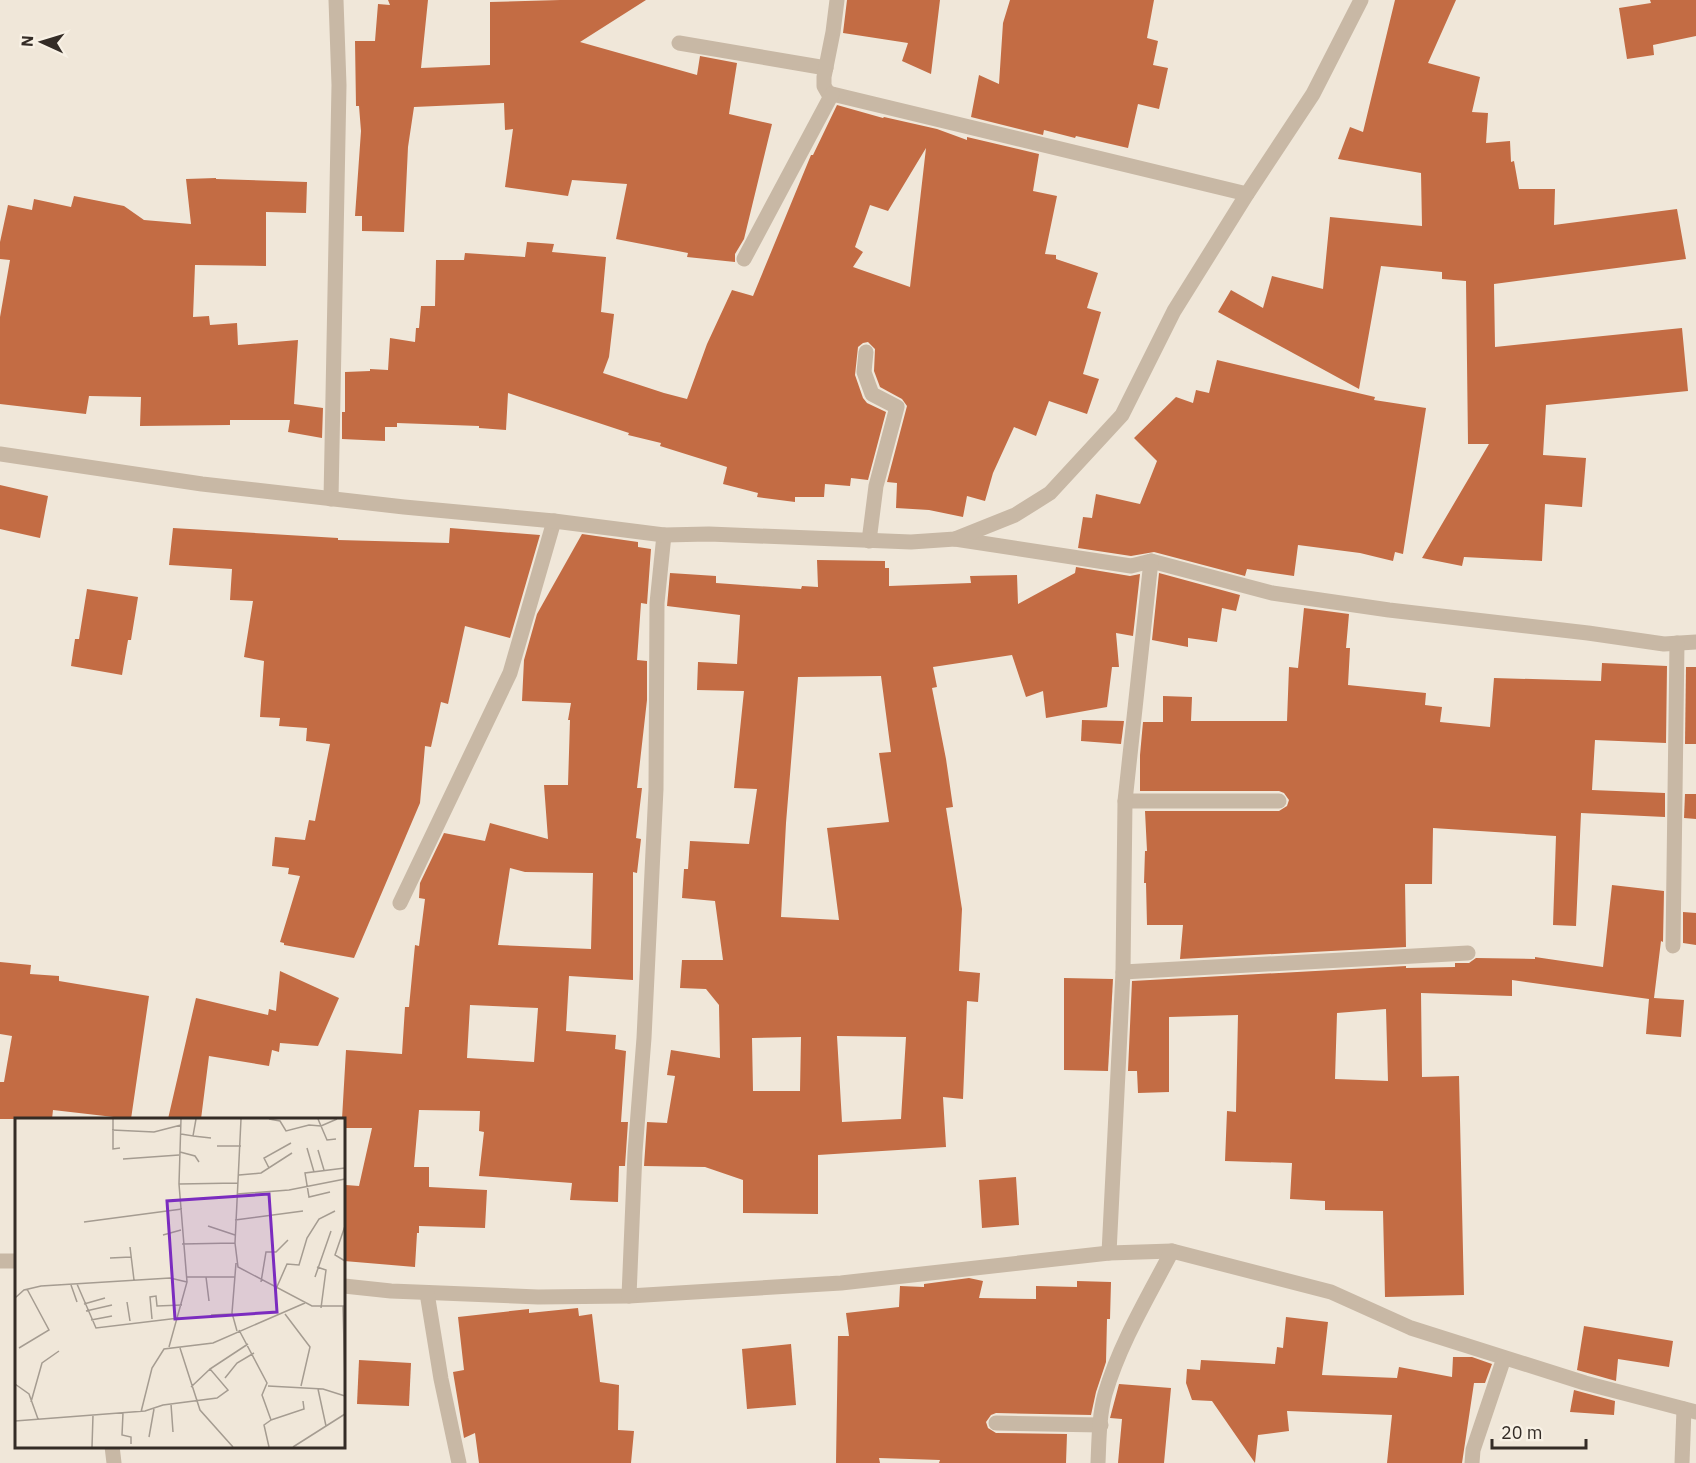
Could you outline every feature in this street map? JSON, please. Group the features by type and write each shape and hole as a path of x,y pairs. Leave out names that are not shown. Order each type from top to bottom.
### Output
{"street":[{"path":"331,499 339,85 336,0"},
{"path":"837,0 824,86 828,93 1247,194"},
{"path":"955,539 1015,515 1050,494 1122,416 1174,311 1313,94 1361,0"},
{"path":"679,43 826,68"},
{"path":"744,259 832,94"},
{"path":"866,352 864,372 872,394 897,407 876,486 869,541"},
{"path":"0,454 202,484 554,521 664,535 710,534 911,542 955,539 1131,566 1151,561 1272,593 1401,611 1664,644 1696,642"},
{"path":"400,903 510,673 554,521"},
{"path":"629,1296 656,789 657,603 664,535"},
{"path":"1109,1253 1124,972 1125,801 1151,561"},
{"path":"1673,946 1677,643"},
{"path":"1125,801 1279,801"},
{"path":"1124,972 1468,953"},
{"path":"1098,1463 1105,1395 1120,1352 1172,1251"},
{"path":"345,1286 391,1291 538,1297 629,1296 841,1283 1109,1253 1172,1251 1331,1292 1411,1328 1585,1383 1690,1410 1682,1463"},
{"path":"427,1293 441,1379 459,1463"},
{"path":"1472,1463 1473,1450 1504,1358"},
{"path":"996,1423 1101,1425"},
{"path":"112,1448 114,1463"}],"building":[{"path":"388,0 428,0 421,68 490,65 490,2 560,0 646,0 580,42 697,75 700,56 737,63 729,114 772,124 744,239 735,254 735,262 687,257 688,253 616,239 627,184 572,180 568,196 505,187 513,129 505,130 504,103 414,107 408,147 404,232 362,231 362,216 355,216 361,131 359,106 356,106 355,41 375,41 378,4 390,5"},
{"path":"847,0 940,0 931,74 902,61 908,43 843,33"},
{"path":"1010,0 1154,0 1147,38 1158,41 1153,65 1168,68 1159,109 1138,104 1128,148 1044,130 1043,135 971,117 979,75 999,84 1003,23"},
{"path":"1395,0 1456,0 1428,63 1480,77 1472,112 1488,113 1486,143 1510,141 1511,162 1514,161 1519,189 1555,189 1554,225 1677,209 1686,259 1494,284 1495,347 1682,328 1688,391 1546,405 1543,455 1586,458 1582,507 1545,504 1542,561 1464,557 1462,566 1422,558 1489,444 1468,444 1466,281 1442,279 1442,272 1381,266 1359,389 1218,312 1231,290 1263,308 1272,276 1323,289 1330,217 1422,226 1421,173 1338,159 1350,127 1363,132"},
{"path":"1650,0 1696,0 1696,36 1653,45 1654,55 1627,59 1619,8 1651,3"},
{"path":"837,105 883,118 937,129 967,140 967,137 1039,154 1033,191 1057,196 1045,254 1056,255 1056,259 1098,273 1087,308 1101,312 1083,374 1099,379 1087,414 1049,401 1036,436 1014,427 993,473 985,501 967,496 963,517 929,510 896,508 897,483 887,482 907,406 902,399 880,387 874,371 875,349 868,342 858,347 855,375 867,403 886,412 868,480 851,478 850,486 825,484 824,497 795,497 795,502 757,497 758,493 723,484 727,467 508,393 506,430 479,428 479,426 397,423 397,427 385,427 385,441 342,439 345,372 370,371 370,369 388,370 390,338 415,342 421,306 435,306 436,260 464,260 465,253 525,257 527,242 554,244 552,252 606,257 601,312 614,314 609,357 603,373 687,399 707,344 732,290 753,296 811,155","holes":["926,148 910,287 853,267 863,252 855,247 870,205 888,211"]},
{"path":"186,179 307,182 306,213 266,212 266,266 195,265 193,317 209,316 210,325 237,323 238,345 298,340 294,404 323,408 322,438 288,432 290,420 230,420 230,425 140,426 141,397 89,396 86,414 0,404 0,317 10,260 0,259 0,242 8,205 32,210 34,199 71,207 74,196 124,206 144,220 191,224"},
{"path":"1217,360 1375,397 1374,400 1426,408 1403,554 1395,552 1393,561 1360,553 1298,545 1294,576 1247,569 1245,576 1154,552 1131,556 1078,548 1083,517 1092,518 1096,494 1140,504 1157,461 1134,438 1176,397 1193,403 1196,390 1209,393"},
{"path":"0,485 48,496 40,538 0,529"},
{"path":"173,528 338,538 338,540 449,543 450,528 540,535 510,638 465,626 448,704 441,702 431,747 425,746 420,803 354,958 284,945 280,942 300,876 288,874 289,868 272,866 275,837 305,840 309,820 315,821 330,744 306,741 307,728 279,726 280,718 260,717 264,661 244,657 253,601 230,600 232,569 169,565"},
{"path":"582,534 638,542 638,547 651,549 647,604 641,603 637,660 647,661 647,700 637,788 642,788 636,838 641,839 637,873 633,872 633,980 569,976 566,1031 616,1035 615,1049 626,1051 621,1122 628,1122 625,1166 619,1166 618,1202 570,1200 572,1183 479,1176 484,1132 479,1131 480,1111 419,1110 414,1167 429,1167 429,1187 487,1190 485,1228 419,1226 415,1267 345,1261 346,1185 359,1186 372,1128 345,1128 345,1118 342,1118 346,1050 402,1054 405,1007 409,1007 415,945 419,946 425,899 419,898 420,883 444,833 485,841 490,823 548,839 544,785 568,785 570,720 568,720 571,703 522,701 524,660 537,614","holes":["510,868 525,872 593,873 591,949 498,945","470,1005 538,1008 534,1062 467,1058"]},
{"path":"817,560 885,561 885,568 889,568 889,586 971,583 970,576 1017,575 1018,604 1075,573 1076,567 1130,576 1140,574 1133,636 1116,633 1119,667 1112,667 1107,707 1046,718 1043,691 1026,697 1012,655 933,667 937,687 932,688 953,807 946,808 962,909 959,971 980,973 978,1002 967,1001 963,1099 943,1097 946,1147 818,1155 818,1214 743,1213 743,1180 705,1167 644,1166 647,1122 667,1123 675,1076 667,1075 671,1050 720,1058 719,1005 706,989 680,988 682,960 723,960 715,901 682,898 684,869 688,869 690,841 749,844 757,789 734,788 744,691 697,690 698,662 737,664 740,615 667,606 670,573 716,576 716,583 801,589 802,586 818,587","holes":["881,676 891,752 879,753 889,822 827,828 839,920 781,917 798,677","837,1036 906,1037 901,1119 842,1122","801,1037 800,1091 753,1091 752,1038"]},
{"path":"1159,573 1240,595 1236,611 1222,608 1217,642 1188,638 1188,647 1152,640"},
{"path":"87,589 138,597 122,675 71,666 75,639 79,639"},
{"path":"1304,608 1349,614 1346,648 1350,648 1348,685 1426,693 1425,705 1442,707 1440,722 1490,727 1494,678 1601,681 1602,663 1667,666 1666,743 1595,740 1592,790 1665,793 1665,817 1581,813 1576,926 1553,925 1556,836 1433,828 1432,884 1405,884 1406,947 1180,959 1183,925 1147,925 1146,883 1144,883 1145,851 1147,851 1145,811 1279,811 1287,806 1289,800 1284,793 1279,791 1140,791 1143,722 1163,722 1163,696 1192,697 1191,721 1287,721 1289,667 1298,668"},
{"path":"1686,667 1696,667 1696,744 1685,744"},
{"path":"1082,720 1124,721 1121,744 1081,741"},
{"path":"1685,794 1696,794 1696,819 1684,818"},
{"path":"1612,885 1664,891 1663,942 1661,941 1654,998 1684,1000 1681,1037 1646,1034 1649,999 1512,980 1512,996 1421,993 1422,1077 1459,1076 1464,1295 1385,1297 1383,1211 1325,1210 1325,1201 1290,1199 1292,1163 1225,1161 1227,1111 1236,1112 1238,1015 1169,1017 1169,1092 1138,1093 1137,1071 1128,1071 1132,981 1406,966 1406,968 1455,967 1455,963 1469,963 1476,958 1535,959 1535,957 1603,967","holes":["1386,1009 1388,1081 1335,1079 1337,1013"]},
{"path":"1683,912 1696,913 1696,945 1683,943"},
{"path":"0,962 31,965 30,974 59,976 59,981 149,996 131,1118 53,1110 52,1118 0,1119 0,1082 4,1082 12,1036 0,1034"},
{"path":"280,971 339,998 318,1046 280,1043 279,1052 272,1050 269,1066 209,1056 201,1118 168,1118 196,998 268,1015 269,1009 276,1011"},
{"path":"1064,978 1113,979 1108,1071 1064,1070"},
{"path":"1016,1177 1019,1225 982,1228 979,1180"},
{"path":"969,1278 983,1281 979,1298 1036,1299 1036,1286 1077,1287 1077,1281 1111,1282 1106,1362 1091,1415 996,1413 991,1415 986,1422 988,1428 996,1433 1067,1434 1066,1463 939,1463 940,1460 879,1458 880,1463 836,1463 838,1336 849,1336 846,1313 899,1307 900,1286 924,1287 924,1284"},
{"path":"578,1308 579,1316 592,1314 600,1382 619,1385 618,1430 634,1431 631,1463 479,1463 475,1433 464,1438 453,1372 464,1370 458,1317 529,1309 529,1313"},
{"path":"1286,1317 1328,1322 1322,1375 1397,1378 1399,1367 1452,1377 1453,1357 1472,1357 1492,1364 1485,1383 1474,1383 1462,1463 1387,1463 1392,1415 1287,1411 1289,1431 1258,1435 1255,1463 1212,1401 1192,1400 1186,1383 1187,1369 1200,1370 1201,1360 1275,1364 1277,1347 1283,1348"},
{"path":"1584,1326 1673,1341 1669,1367 1618,1359 1616,1381 1577,1370"},
{"path":"791,1344 796,1405 747,1409 742,1349"},
{"path":"359,1360 411,1363 409,1406 357,1404"},
{"path":"1119,1384 1171,1388 1164,1463 1118,1463 1122,1419 1110,1418"},
{"path":"1574,1390 1615,1401 1614,1415 1570,1412"}]}
